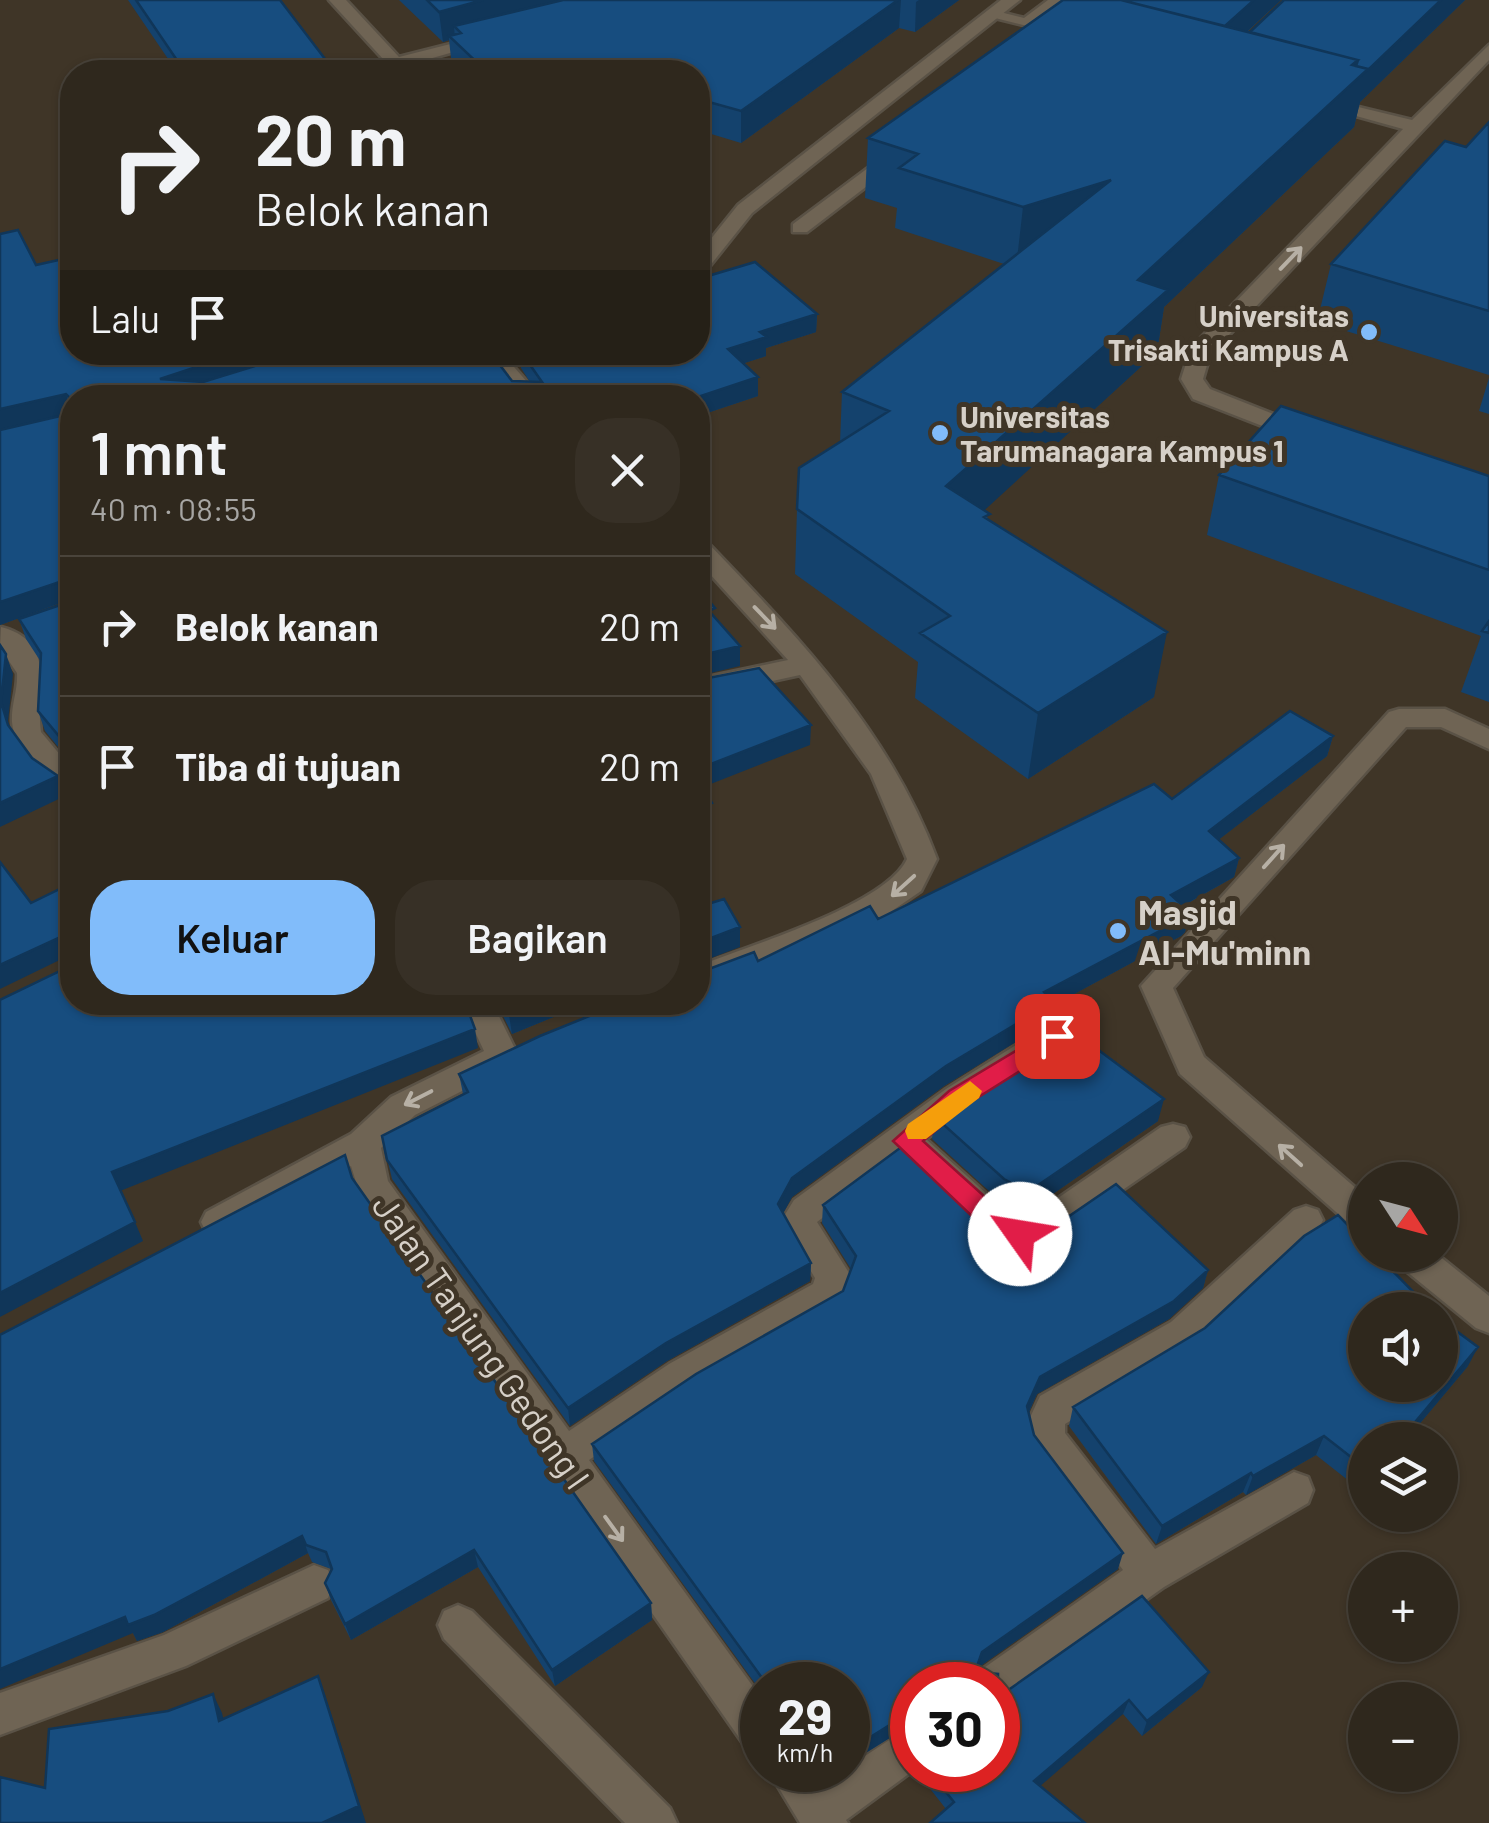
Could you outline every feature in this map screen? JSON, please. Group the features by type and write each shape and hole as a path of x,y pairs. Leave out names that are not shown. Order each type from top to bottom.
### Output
{"street":[{"path":"338,0 392,60"},
{"path":"710,253 745,209 1012,0"},
{"path":"1028,24 1059,0"},
{"path":"992,14 1063,37"},
{"path":"426,60 509,35"},
{"path":"1332,444 1201,394 1192,379 1199,353 1489,50"},
{"path":"1291,92 1417,127"},
{"path":"800,228 908,147"},
{"path":"499,365 518,385"},
{"path":"710,560 806,665 885,777 913,827 922,859 911,884 875,907 710,973"},
{"path":"0,635 36,623"},
{"path":"0,635 22,653 34,685 26,721 28,735 60,771"},
{"path":"710,685 806,665"},
{"path":"1348,1202 1191,1065 1157,986 1399,718 1445,718 1489,740"},
{"path":"190,1237 363,1144 403,1106 519,1049 488,1015"},
{"path":"562,1457 682,1376 827,1294 833,1276 798,1221 806,1210 906,1141 958,1098 1057,1036"},
{"path":"906,1141 986,1214 1020,1234 1041,1228 1173,1136"},
{"name":"Jalan Tanjung Gedong I","path":"363,1144 372,1185 740,1704"},
{"path":"1150,1574 1047,1440 1046,1424 1053,1408 1184,1333 1306,1220"},
{"path":"1433,1272 1489,1317"},
{"path":"1020,1668 1150,1574 1294,1490"},
{"path":"0,1714 172,1652 314,1584"},
{"path":"458,1625 655,1823"},
{"path":"804,1792 823,1818 890,1764"}],"building":[{"path":"136,0 280,0 326,60 177,60"},
{"path":"427,0 483,0 439,12"},
{"path":"563,0 898,0 741,111 710,102 710,60 474,60 449,36 461,33 454,26"},
{"path":"1063,0 1121,0 1358,60 1352,65 1368,69 1138,280 1168,290 946,486 990,514 984,517 1167,632 1038,713 920,633 950,616 797,509 799,468 889,411 842,392 1111,180 1023,207 899,168 918,154 868,138"},
{"path":"1121,0 1254,0 1225,26"},
{"path":"1284,0 1441,0 1367,71 1356,66 1358,60 1250,32"},
{"path":"1489,122 1489,311 1331,264 1445,141 1466,147"},
{"path":"18,230 36,265 60,260 60,365 203,365 160,379 203,382 258,365 500,365 512,381 542,382 530,365 710,365 710,275 755,262 817,314 760,332 767,337 728,349 758,377 710,393 710,385 60,385 60,395 0,409 0,234"},
{"path":"1281,406 1489,476 1489,570 1219,475"},
{"path":"60,416 60,582 0,602 0,430"},
{"path":"60,605 60,737 38,711 41,653 19,619"},
{"path":"710,612 740,646 710,653"},
{"path":"0,645 6,654 1,702 8,725 32,758 58,776 0,803"},
{"path":"759,668 811,725 710,764 710,678"},
{"path":"1290,711 1333,736 1209,831 1239,858 1171,895 1190,912 1186,917 1044,992 1053,1002 946,1066 792,1178 778,1204 811,1263 666,1343 568,1408 387,1160 382,1136 468,1092 459,1074 540,1036 592,1015 710,1015 710,968 754,952 758,961 870,906 878,919 1154,784 1172,799"},
{"path":"0,862 31,903 60,889 60,937 0,965"},
{"path":"724,899 740,927 710,938 710,903"},
{"path":"60,971 60,1015 470,1015 475,1029 112,1172 135,1222 0,1293 0,1000"},
{"path":"1069,1028 1164,1099 1028,1192 1004,1179 935,1117"},
{"path":"904,1145 974,1209 1022,1234 1059,1223 1116,1184 1208,1270 1174,1301 1040,1377 1027,1406 1034,1435 1123,1553 982,1652 978,1662 890,1662 890,1725 870,1737 870,1662 750,1662 592,1444 696,1374 843,1291 856,1256 823,1205"},
{"path":"345,1155 352,1178 651,1603 552,1670 474,1550 345,1624 325,1583 332,1569 326,1552 306,1545 302,1536 154,1615 128,1625 125,1617 0,1669 0,1335"},
{"path":"1338,1215 1348,1225 1348,1272 1394,1272 1413,1292 1348,1292 1348,1402 1432,1402 1415,1422 1348,1422 1348,1455 1324,1436 1253,1476 1251,1473 1162,1526 1073,1407 1205,1328 1304,1236"},
{"path":"1458,1332 1478,1347 1458,1371"},
{"path":"1142,1596 1209,1672 1147,1721 1129,1700 1034,1781 1085,1823 930,1823 954,1802 946,1792 1020,1792 1020,1682"},
{"path":"318,1676 359,1806 322,1823 0,1823 0,1777 45,1788 49,1729 168,1711 213,1694 219,1721"}],"slow traffic":[{"path":"917,1131 970,1091"}],"place":[{"name":"Universitas Trisakti Kampus A","path":"1369,332"},
{"name":"Universitas Tarumanagara Kampus 1","path":"940,433"},
{"name":"Masjid AI-Mu'minn","path":"1118,931"}],"route":[{"path":"1020,1234 986,1214 906,1141 958,1098 1057,1036"}]}
